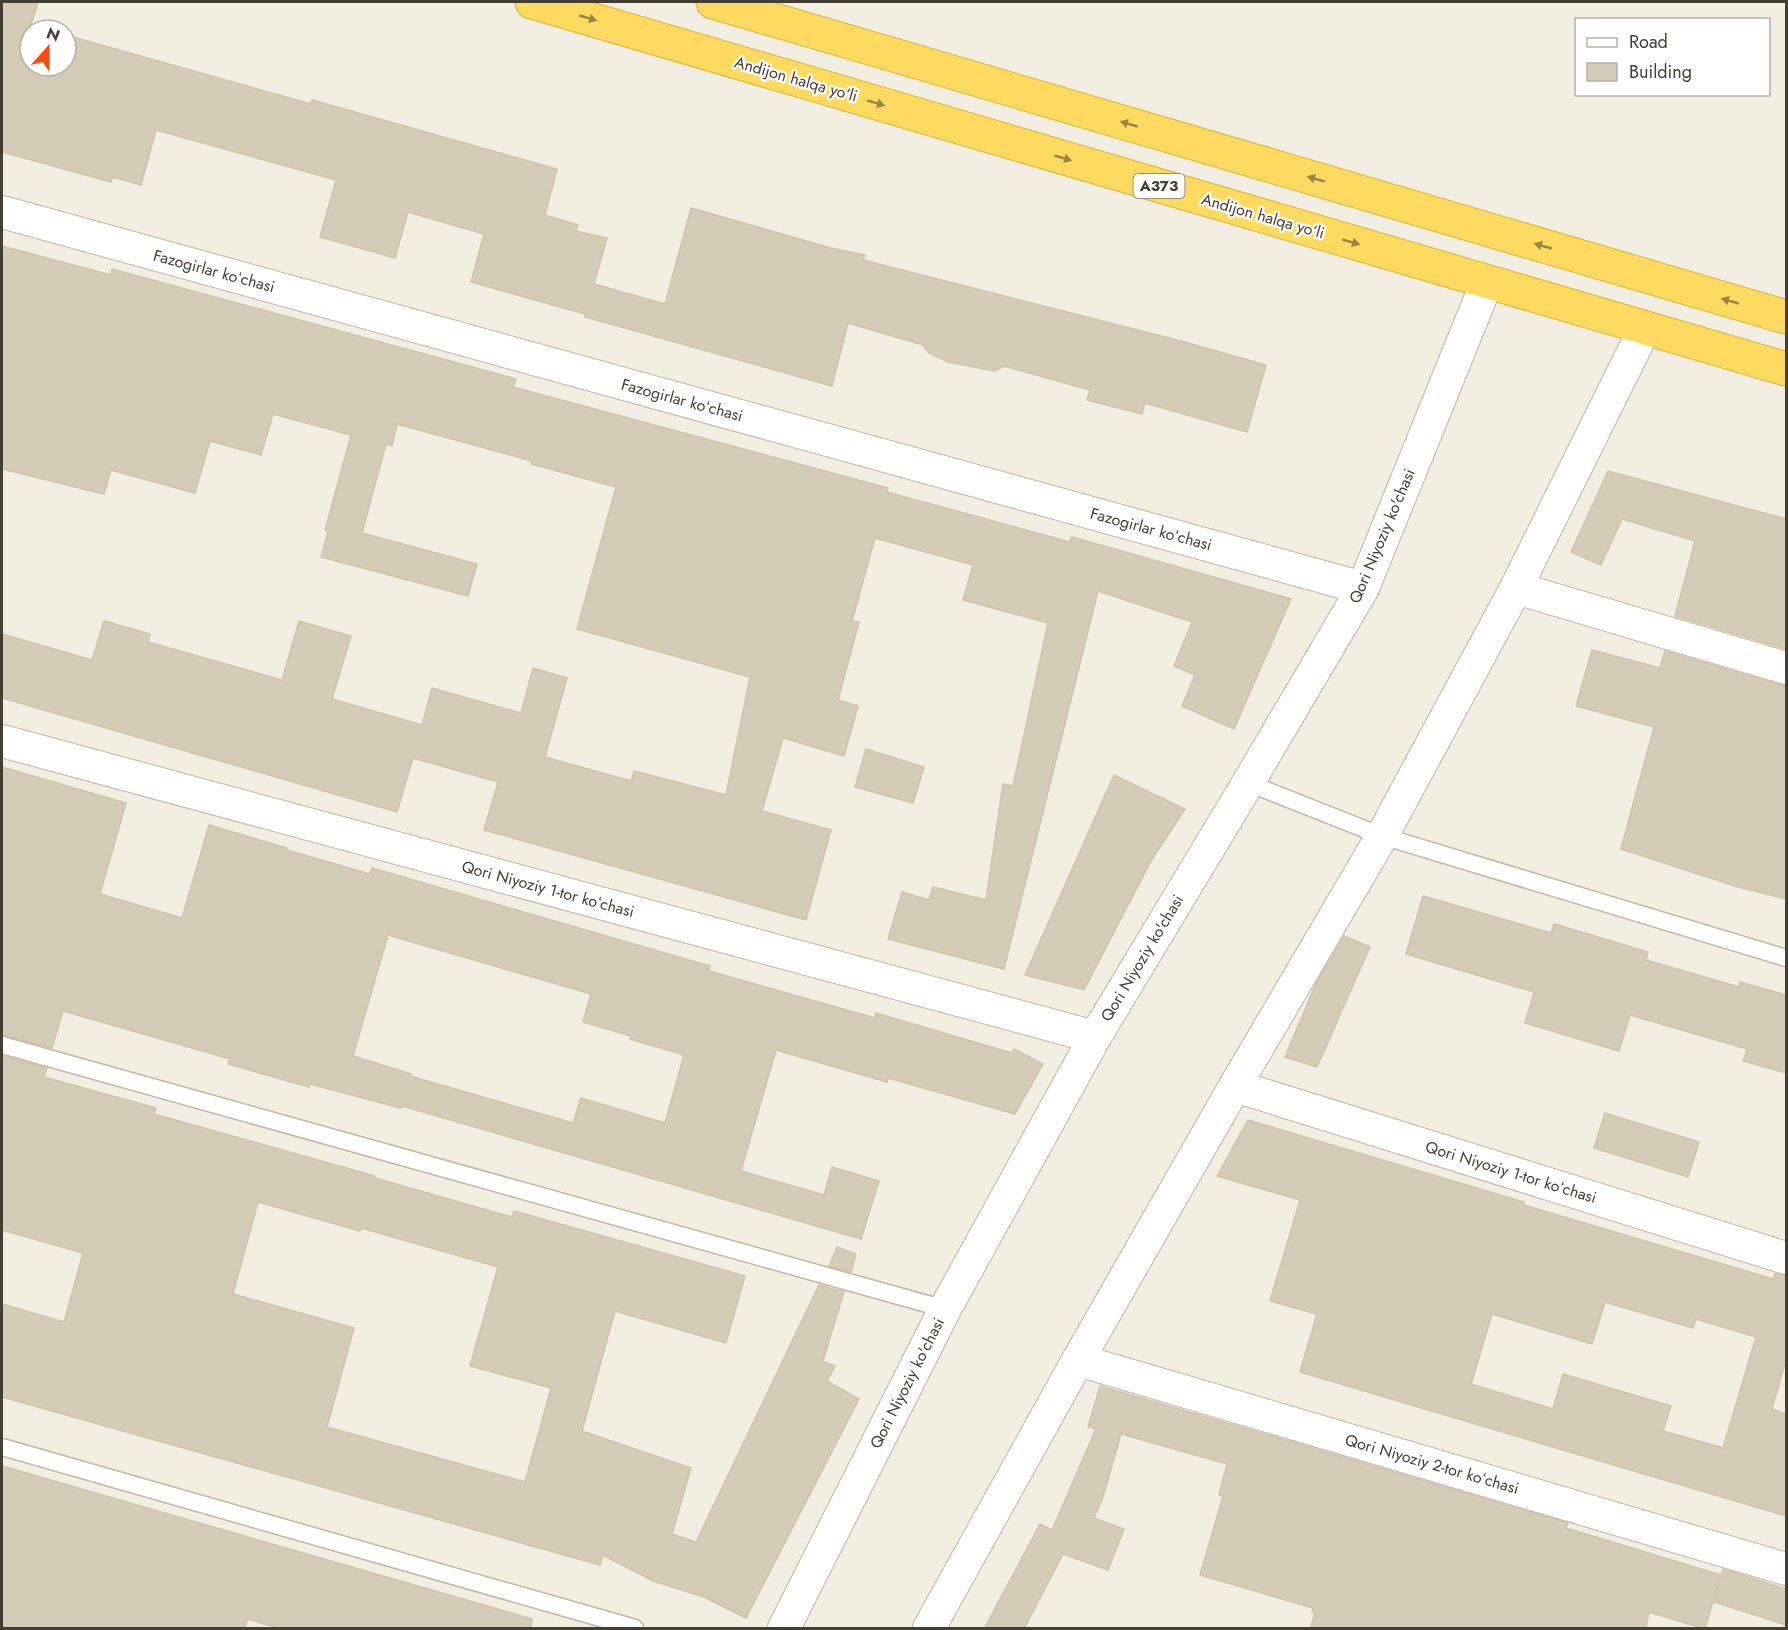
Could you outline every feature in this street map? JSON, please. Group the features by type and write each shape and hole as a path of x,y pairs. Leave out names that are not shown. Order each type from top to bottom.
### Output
{"highway":[{"name":"Andijon halqa yo‘li","path":"532,2 1786,369"},
{"path":"713,2 1786,317"}],"street":[{"name":"Fazogirlar koʻchasi","path":"2,212 1364,588"},
{"name":"Qori Niyoziy ko'chasi","path":"784,1629 945,1309 1095,1036 1364,588 1486,282"},
{"path":"929,1629 1078,1360 1382,836 1516,588 1645,328"},
{"path":"1516,588 1786,668"},
{"name":"Qori Niyoziy 1-tor koʻchasi","path":"2,741 1095,1036"},
{"name":"Qori Niyoziy 1-tor koʻchasi","path":"1235,1086 1786,1258"},
{"name":"Qori Niyoziy 2-tor koʻchasi","path":"1078,1360 1786,1569"}],"lane":[{"path":"1248,783 1382,836 1786,958"},
{"path":"2,1045 945,1309"},
{"path":"2,1447 635,1629"}],"building":[{"path":"2,2 38,2 33,18 18,18 18,78 78,78 78,38 311,104 312,100 557,169 545,215 578,225 576,231 607,238 594,284 665,304 691,208 831,248 865,255 863,260 1266,365 1247,432 1145,403 1142,414 1087,400 1090,390 1004,366 995,371 948,362 929,353 923,345 848,323 832,386 585,317 585,314 471,282 484,234 408,212 395,258 320,237 336,180 156,130 141,185 113,177 111,182 2,152"},
{"path":"2,246 111,275 112,269 516,379 513,387 888,488 887,492 1070,542 1072,537 1291,599 1234,729 1182,706 1195,675 1174,666 1192,622 1098,591 1004,969 888,939 902,892 929,900 933,887 986,900 1003,784 1013,786 1048,623 963,600 973,565 875,538 852,621 859,622 838,700 858,706 844,756 783,738 762,811 831,830 806,920 484,830 498,782 413,758 397,812 2,698 2,634 92,660 104,621 150,634 148,642 282,680 299,621 351,636 332,699 422,725 432,688 521,713 533,668 567,678 545,757 631,781 634,771 726,795 750,677 577,629 616,487 531,464 532,461 397,424 392,446 386,444 362,533 477,564 468,596 321,557 328,531 325,530 351,435 273,414 261,455 210,441 195,493 111,470 104,494 2,469"},
{"path":"1608,471 1786,519 1786,649 1675,616 1695,541 1622,519 1601,565 1571,552"},
{"path":"1592,650 1660,668 1665,651 1786,685 1786,899 1738,887 1621,849 1654,727 1576,706"},
{"path":"866,749 924,767 913,803 855,787"},
{"path":"2,767 126,803 100,894 182,918 209,825 370,874 372,868 710,966 709,971 875,1018 876,1013 1012,1053 1014,1049 1043,1064 1015,1114 888,1078 887,1082 776,1050 741,1171 824,1195 832,1167 879,1181 861,1239 402,1106 401,1108 310,1084 309,1087 228,1064 230,1059 63,1011 52,1048 2,1035","holes":["388,935 591,994 583,1022 684,1055 665,1123 581,1098 573,1123 410,1076 411,1074 353,1056"]},
{"path":"1114,775 1185,809 1151,861 1084,990 1025,975"},
{"path":"1423,896 1551,933 1554,924 1648,952 1646,960 1739,987 1740,982 1786,995 1786,1073 1743,1061 1747,1049 1630,1015 1619,1051 1525,1023 1534,992 1406,954"},
{"path":"1344,936 1370,947 1317,1067 1285,1057 1316,983"},
{"path":"2,1056 47,1068 44,1077 156,1108 154,1114 512,1217 514,1211 745,1276 726,1343 615,1311 582,1431 691,1468 672,1534 696,1542 819,1285 844,1292 823,1361 835,1366 827,1381 859,1399 746,1618 704,1597 653,1581 603,1555 600,1565 2,1397 2,1304 64,1322 83,1253 2,1230","holes":["258,1202 360,1231 361,1228 498,1267 470,1366 551,1388 525,1482 327,1427 354,1328 233,1294"]},
{"path":"1605,1113 1699,1142 1688,1177 1594,1148"},
{"path":"1248,1120 1773,1279 1775,1273 1786,1275 1786,1360 1772,1409 1786,1414 1786,1516 1300,1372 1317,1314 1270,1301 1300,1200 1217,1176","holes":["1605,1302 1693,1328 1696,1319 1756,1337 1723,1448 1663,1431 1671,1406 1563,1374 1553,1409 1471,1384 1492,1314 1592,1344"]},
{"path":"837,1247 856,1254 851,1272 829,1266"},
{"path":"1100,1386 1568,1523 1566,1528 1721,1575 1705,1629 1649,1612 1646,1629 1310,1629 1315,1613 1312,1612 1313,1608 1200,1575 1223,1496 1219,1495 1227,1464 1121,1434 1103,1497 1094,1518 1124,1529 1108,1570 1063,1554 1024,1629 984,1629 1040,1524 1052,1530 1096,1429 1088,1427"},
{"path":"2,1466 532,1619 531,1629 282,1629 247,1619 245,1629 2,1629"},
{"path":"1723,1569 1786,1589 1786,1625 1714,1602"}]}
